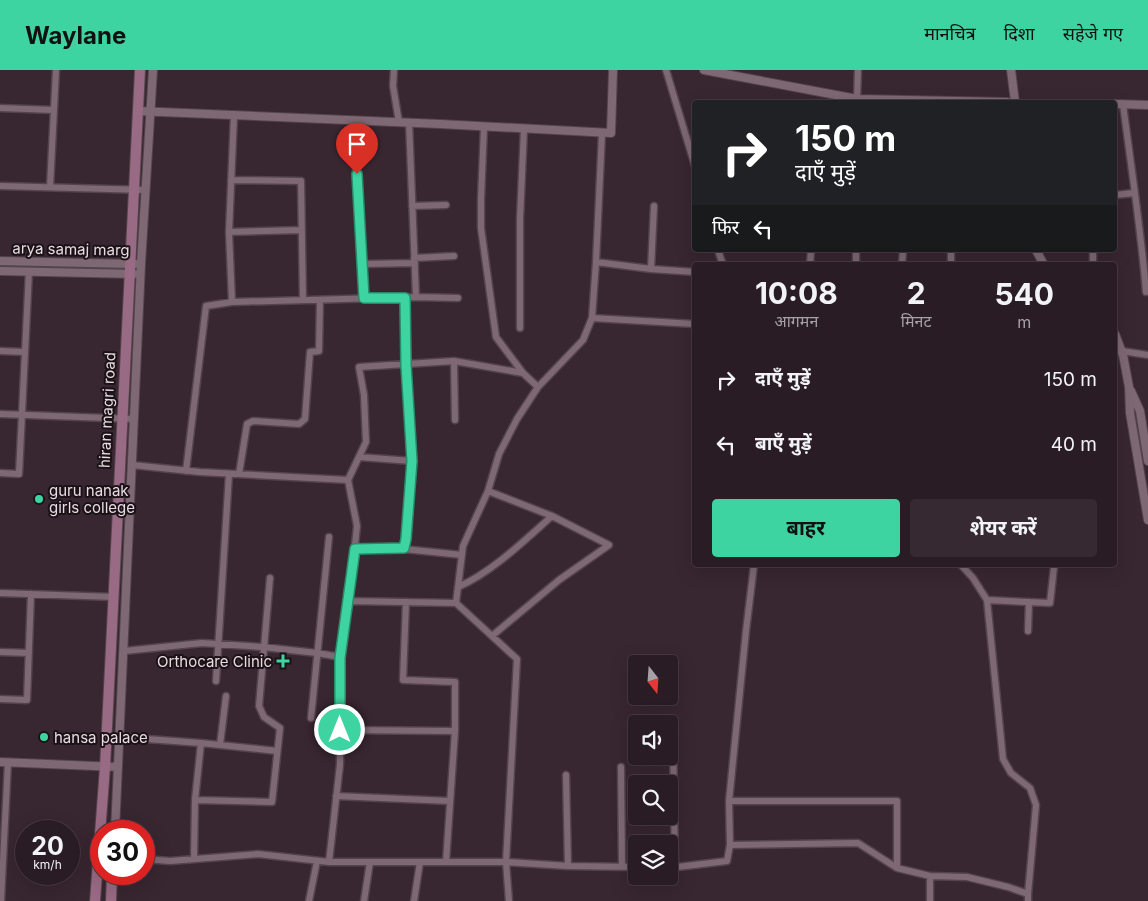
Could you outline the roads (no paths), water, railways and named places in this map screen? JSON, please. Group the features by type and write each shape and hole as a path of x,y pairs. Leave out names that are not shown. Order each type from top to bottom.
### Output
{"main road":[{"name":"hiran magri road","path":"95,901 105,767 140,70"},
{"path":"111,901 112,885"}],"street":[{"path":"50,187 56,70"},
{"path":"116,820 141,264 153,70"},
{"path":"394,70 398,122"},
{"path":"138,111 409,122 611,133 613,70"},
{"path":"666,70 692,156"},
{"path":"704,70 857,99 890,100"},
{"path":"857,99 858,70"},
{"path":"1011,70 1016,100"},
{"path":"1146,292 1142,244 1119,104 1148,105"},
{"path":"0,108 54,110"},
{"path":"232,302 229,232 234,115"},
{"path":"353,120 364,298"},
{"path":"409,122 416,297"},
{"path":"484,127 481,228 496,338 524,373 538,387"},
{"path":"520,328 520,219 524,129"},
{"path":"456,602 463,546 488,491 499,454 516,419 538,387 584,340 592,318 602,133"},
{"path":"230,180 301,181 303,300"},
{"path":"0,186 146,190"},
{"path":"1117,195 1134,193"},
{"path":"412,206 446,204"},
{"path":"651,270 654,206"},
{"path":"229,232 302,230"},
{"path":"363,264 454,256"},
{"name":"arya samaj marg","path":"0,262 129,269 141,264"},
{"path":"596,262 651,270 692,272"},
{"path":"0,270 129,269 141,275"},
{"path":"0,473 19,474 28,271"},
{"path":"186,471 206,306 232,302 416,297 458,298"},
{"path":"404,548 412,461 406,365 405,298"},
{"path":"239,474 246,424 253,421 299,424 306,419 310,352 320,351 320,300"},
{"path":"592,318 692,324"},
{"path":"0,351 25,352"},
{"path":"1148,355 1118,351 1129,387 1140,411 1148,461"},
{"path":"328,862 340,764 340,658 349,601 357,526 348,480 366,442 364,396 359,367 454,361 524,373"},
{"path":"454,361 455,420"},
{"path":"1129,387 1130,413 1148,520"},
{"path":"0,414 134,419"},
{"path":"359,457 412,461"},
{"path":"132,465 229,474 348,480"},
{"path":"216,681 229,474"},
{"path":"488,491 552,516 609,545 559,580 492,636"},
{"path":"458,587 472,581 527,539 552,516"},
{"path":"311,718 328,537"},
{"path":"355,549 404,548 462,555"},
{"path":"678,867 727,861 730,845 729,800 754,567"},
{"path":"730,845 858,843 897,868 930,876 967,877 1008,887 1028,897 1036,805 1030,788 1011,773 1002,759 987,600 963,567"},
{"path":"987,600 1050,603 1054,567"},
{"path":"195,800 272,802 280,728 264,717 259,706 270,578"},
{"path":"0,594 114,597"},
{"path":"0,699 27,700 31,594"},
{"path":"349,601 456,602 517,659 506,862 509,901"},
{"path":"406,602 403,680 454,682 455,731 446,862"},
{"path":"1028,631 1029,602"},
{"path":"124,651 202,643 263,647 317,653 340,658"},
{"path":"0,652 29,653"},
{"path":"220,745 226,696"},
{"path":"340,730 455,731"},
{"path":"120,737 277,751"},
{"path":"194,859 195,800 201,743"},
{"path":"2,901 4,762 118,767"},
{"path":"672,835 673,765"},
{"path":"620,768 622,867"},
{"path":"566,775 568,866"},
{"path":"336,796 450,801"},
{"path":"729,800 897,801 897,868"},
{"path":"155,860 170,861 258,854 328,862 506,862 628,867"},
{"path":"309,901 317,861"},
{"path":"364,901 370,862"},
{"path":"414,901 420,862"},
{"path":"930,876 930,901"}],"place":[{"name":"guru nanak girls college","path":"39,499"},
{"name":"Orthocare Clinic","path":"283,661"},
{"name":"hansa palace","path":"44,737"}]}
